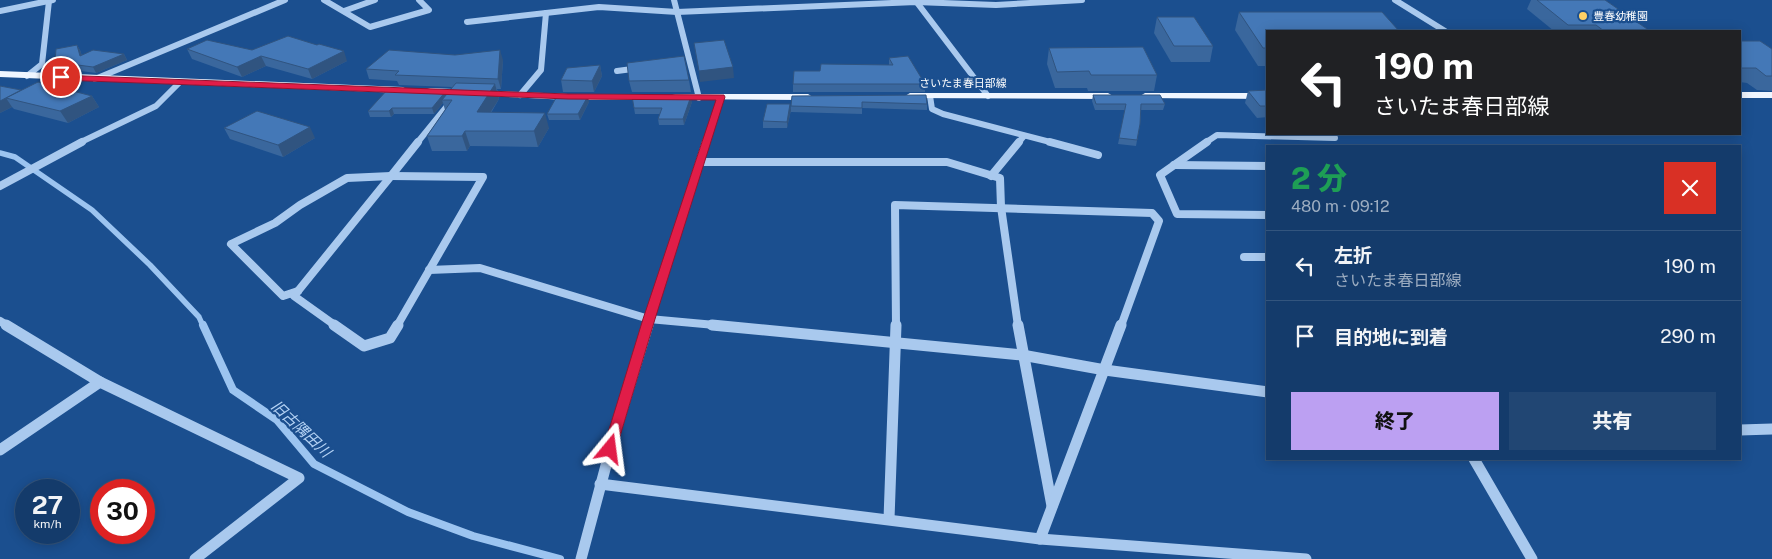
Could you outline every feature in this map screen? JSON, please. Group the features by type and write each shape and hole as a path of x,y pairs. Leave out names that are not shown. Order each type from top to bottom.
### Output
{"main road":[{"path":"0,74 520,95 699,98 821,96"},
{"path":"1741,95 1772,95"},
{"name":"さいたま春日部線","path":"900,96 1115,96"},
{"path":"1135,96 1266,96"}],"street":[{"path":"0,11 51,0 42,64 27,76"},
{"path":"94,79 285,0"},
{"path":"324,0 370,27 429,10 419,0"},
{"path":"344,11 375,0"},
{"path":"674,0 699,98"},
{"path":"467,22 599,7 677,12 916,1 996,5 1082,0"},
{"path":"1394,0 1442,30"},
{"path":"916,1 988,96"},
{"path":"520,95 541,70 546,12"},
{"path":"680,63 690,62"},
{"path":"617,71 644,68"},
{"path":"0,186 43,162 156,106 180,82"},
{"path":"298,291 283,296 230,244 275,223 300,205 347,178 391,176 483,177 390,338 364,346 294,296 391,176 458,92"},
{"path":"930,96 932,109 943,114 1098,155"},
{"path":"580,559 600,484 649,319 721,97"},
{"path":"1266,215 1178,214 1160,175 1217,135 1334,136"},
{"path":"991,176 1024,136"},
{"path":"700,162 947,162 1000,178 1001,207 1022,355 1052,506"},
{"path":"1174,165 1266,166"},
{"path":"890,519 896,342 895,205 1152,213 1158,221 1105,370 1040,539"},
{"path":"1244,256 1266,257"},
{"path":"429,270 480,268 649,319 1022,355 1105,370 1266,392"},
{"path":"0,321 100,382 299,478 196,559"},
{"path":"0,450 100,382"},
{"path":"1741,430 1772,429"},
{"path":"1475,460 1532,559"},
{"path":"600,484 1040,539 1306,559"}],"building":[{"path":"1537,0 1605,0 1649,30 1603,30 1596,25 1568,25"},
{"path":"1239,12 1382,12 1398,30 1266,30 1266,48 1263,48"},
{"path":"1157,17 1194,17 1213,46 1174,46"},
{"path":"288,36 344,51 308,69 261,56 237,67 187,49 207,40 252,50"},
{"path":"724,40 733,67 699,71 694,43"},
{"path":"1741,41 1760,41 1772,49 1772,76 1766,76 1756,68 1741,68"},
{"path":"77,45 80,56 93,50 124,54 93,67 55,62 56,49"},
{"path":"1143,47 1157,75 1091,75 1089,71 1057,72 1049,48"},
{"path":"389,50 455,55 500,50 498,79 395,75 399,71 366,69"},
{"path":"684,56 689,80 629,81 627,63"},
{"path":"908,56 925,84 793,84 794,71 820,71 821,64 893,65 889,58"},
{"path":"600,65 592,81 561,80 567,68"},
{"path":"38,82 73,88 69,90 92,96 60,111 6,98"},
{"path":"456,83 495,84 477,112 545,113 534,131 465,131 462,136 427,136 452,100 442,100"},
{"path":"0,86 21,90 0,101"},
{"path":"388,89 446,91 432,108 392,108 389,111 368,111"},
{"path":"1266,90 1266,106 1260,106 1248,91"},
{"path":"926,95 927,104 862,102 862,108 791,106 792,96"},
{"path":"1093,95 1160,95 1165,104 1141,104 1137,140 1119,138 1126,104 1096,104"},
{"path":"557,96 588,96 578,114 547,114"},
{"path":"632,96 691,96 683,119 658,119 662,108 634,108"},
{"path":"767,104 790,104 787,122 763,121"},
{"path":"257,111 310,127 278,145 224,128"}],"waterway":[{"name":"旧古隅田川","path":"0,153 15,157 92,210 150,265 199,317 203,326"},
{"name":"旧古隅田川","path":"203,325 233,390 277,420 314,464 408,512 473,536 560,559"}],"place":[{"name":"豊春幼稚園","path":"1583,16"}],"route":[{"path":"61,77 568,97 721,97 649,319 610,449"}]}
